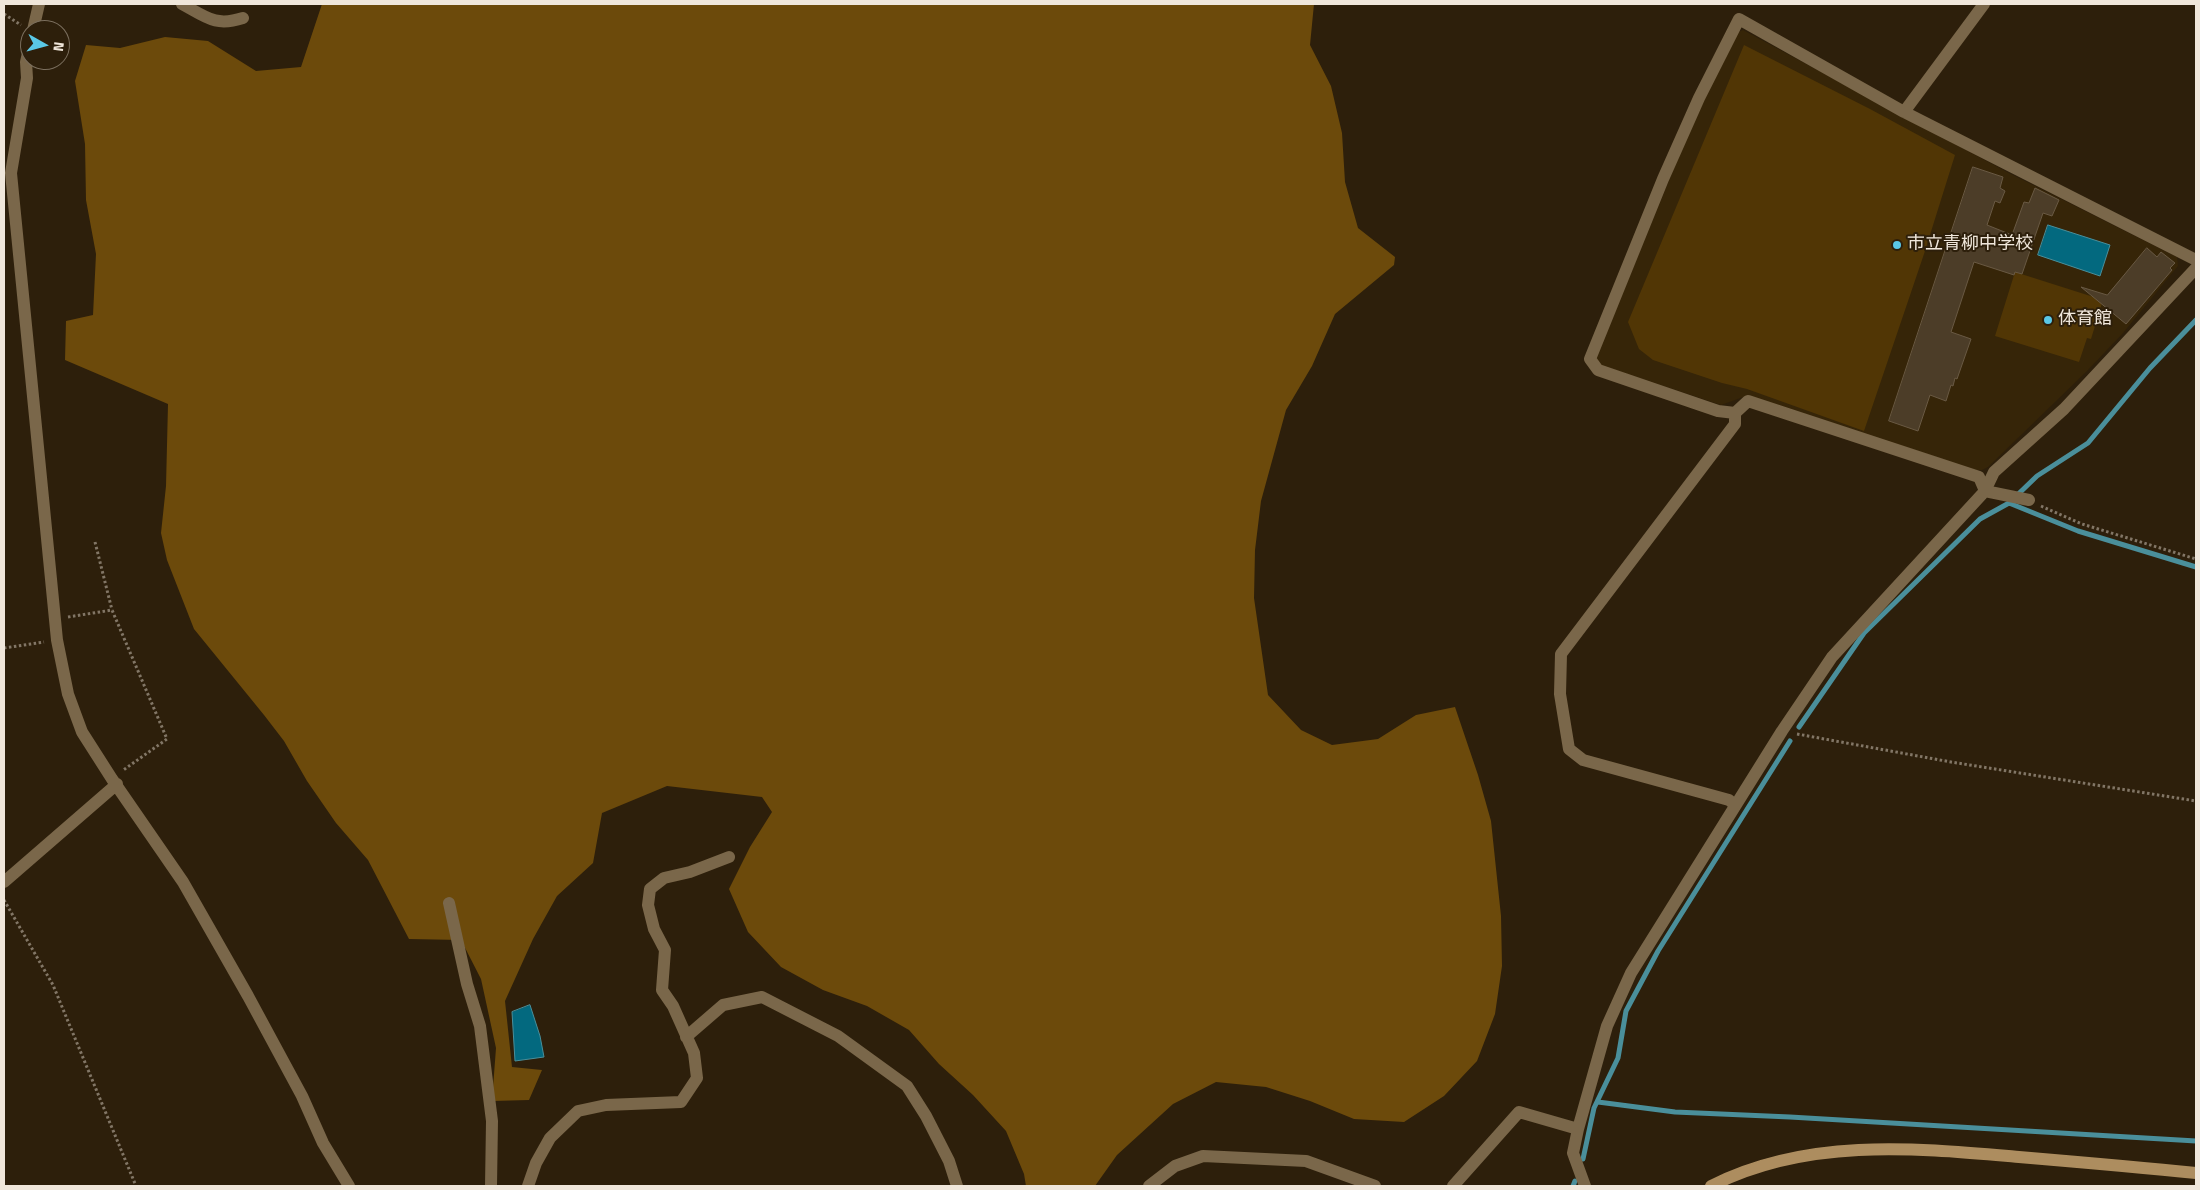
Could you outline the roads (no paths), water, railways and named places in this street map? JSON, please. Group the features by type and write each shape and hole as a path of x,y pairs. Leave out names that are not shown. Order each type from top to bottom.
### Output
{"street":[{"path":"32,20 39,4"},
{"path":"182,4 210,20 227,23 243,18"},
{"path":"1904,112 1984,4"},
{"path":"1735,413 1718,411 1598,370 1590,358 1663,179 1731,32 1739,19 1904,112 2196,260"},
{"path":"26,70 27,78 11,173 57,640 68,694 82,732 114,782 184,882 302,1096 322,1143 349,1186"},
{"path":"1585,1186 1573,1153 1607,1026 1618,999 1642,954 1782,731 1832,657 1985,491 1994,472 2064,409 2196,268"},
{"path":"1735,805 1729,800 1583,760 1569,749 1560,694 1560,654 1734,424 1735,413 1748,401 1979,477 1985,491"},
{"path":"1985,491 2030,500"},
{"path":"4,882 114,782"},
{"path":"528,1186 536,1163 550,1138 578,1111 606,1104 681,1102 697,1078 694,1053 673,1006 662,990 665,950 654,928 648,904 650,889 664,878 690,872 729,857"},
{"path":"449,903 467,984 480,1026 492,1121 491,1186"},
{"path":"686,1037 722,1006 762,997 838,1036 907,1086 926,1116 945,1154 957,1186"},
{"path":"1453,1186 1519,1112 1578,1129"},
{"path":"1711,1186 1757,1167 1810,1154 1866,1148 1932,1150 2196,1173"},
{"path":"1149,1186 1174,1166 1203,1156 1306,1161 1375,1186"}],"water":[{"path":"2048,225 2110,245 2100,276 2038,255"},
{"path":"530,1005 540,1036 544,1057 515,1061 512,1012"}],"waterway":[{"path":"1799,727 1864,633 1980,519 2009,503 2037,476 2088,443 2150,368 2196,320"},
{"path":"2009,503 2078,531 2196,567"},
{"path":"1583,1159 1594,1108 1618,1058 1626,1011 1658,951 1790,741"},
{"path":"1598,1102 1675,1112 2196,1141"},
{"path":"1573,1186 1575,1181"}],"place":[{"name":"市立青柳中学校","path":"1897,245"},
{"name":"体育館","path":"2048,320"}]}
